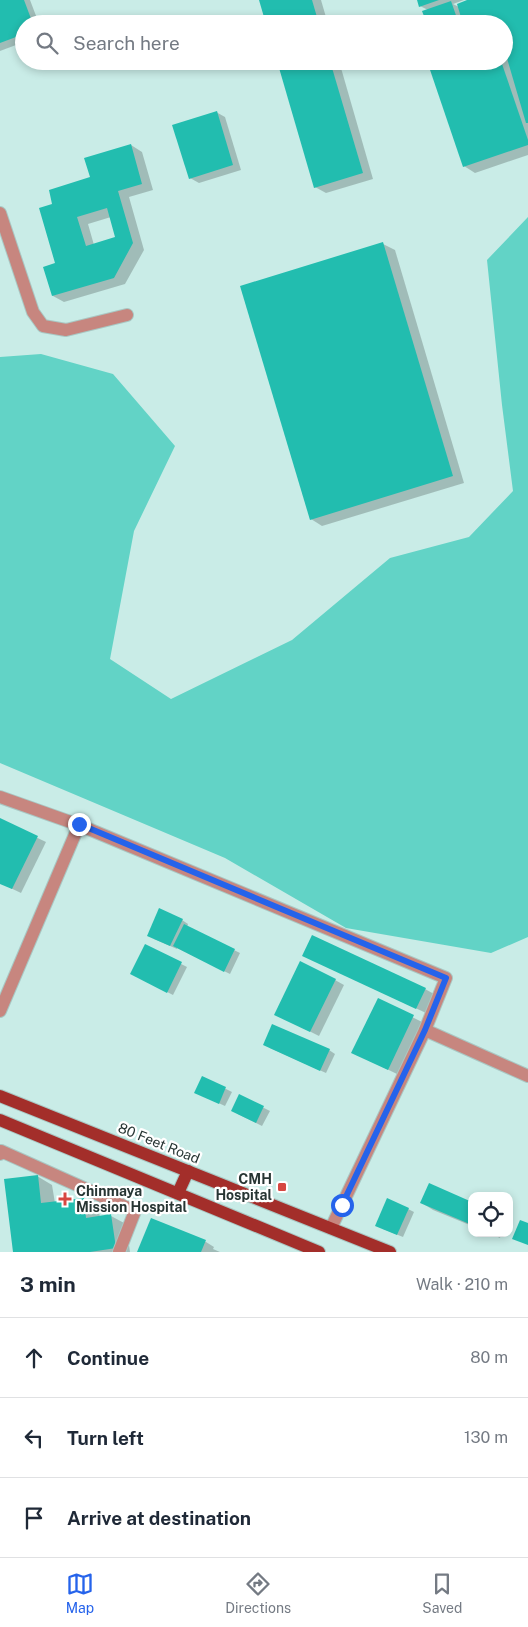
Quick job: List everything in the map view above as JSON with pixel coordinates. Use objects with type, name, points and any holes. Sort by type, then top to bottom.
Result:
[{"type":"main road","name":"80 Feet Road","points":[[0,1096],[390,1252]]},
{"type":"main road","points":[[0,1120],[319,1252]]},
{"type":"main road","points":[[178,1193],[188,1171]]},
{"type":"lane","points":[[0,213],[33,312],[43,326],[66,330],[127,315]]},
{"type":"lane","points":[[0,796],[79,824],[446,978],[425,1030],[331,1228]]},
{"type":"lane","points":[[0,1011],[79,824]]},
{"type":"lane","points":[[425,1030],[528,1076]]},
{"type":"lane","points":[[0,1154],[1,1151],[135,1211],[119,1252]]},
{"type":"green space","points":[[528,217],[528,937],[491,953],[346,928],[225,858],[0,763],[0,357],[41,354],[113,374],[175,446],[134,531],[110,659],[171,699],[292,640],[390,558],[469,537],[513,491],[487,260]]},
{"type":"building","points":[[0,0],[24,0],[30,15],[15,15],[15,37],[0,43]]},
{"type":"building","points":[[259,0],[312,0],[316,15],[263,15]]},
{"type":"building","points":[[417,0],[439,0],[419,7]]},
{"type":"building","points":[[467,0],[528,0],[528,123],[526,123],[510,70],[513,70],[513,15],[460,15],[457,4]]},
{"type":"building","points":[[451,1],[456,15],[424,15],[422,11]]},
{"type":"building","points":[[280,70],[333,70],[363,173],[314,188]]},
{"type":"building","points":[[430,70],[504,70],[528,140],[528,145],[463,167]]},
{"type":"building","points":[[217,111],[233,165],[189,179],[172,125]]},
{"type":"building","points":[[131,144],[142,184],[118,191],[133,243],[114,278],[52,296],[43,267],[55,263],[39,208],[52,204],[49,190],[90,177],[84,158]],"holes":[[[107,208],[115,237],[86,246],[77,217]]]},
{"type":"building","points":[[383,242],[453,476],[310,520],[240,286]]},
{"type":"building","points":[[0,818],[38,836],[12,889],[0,884]]},
{"type":"building","points":[[159,908],[183,919],[170,946],[147,936]]},
{"type":"building","points":[[184,924],[235,949],[224,972],[173,946]]},
{"type":"building","points":[[312,935],[426,988],[416,1009],[302,956]]},
{"type":"building","points":[[145,944],[182,962],[167,993],[130,974]]},
{"type":"building","points":[[300,961],[336,979],[310,1032],[274,1015]]},
{"type":"building","points":[[378,998],[414,1015],[388,1070],[351,1053]]},
{"type":"building","points":[[272,1024],[330,1049],[320,1071],[263,1045]]},
{"type":"building","points":[[202,1076],[226,1087],[219,1104],[194,1093]]},
{"type":"building","points":[[239,1094],[264,1106],[256,1123],[231,1111]]},
{"type":"building","points":[[38,1175],[41,1203],[84,1198],[86,1218],[111,1214],[116,1248],[90,1252],[13,1252],[4,1179]]},
{"type":"building","points":[[429,1183],[468,1200],[468,1223],[420,1203]]},
{"type":"building","points":[[387,1198],[409,1208],[397,1235],[375,1226]]},
{"type":"building","points":[[151,1218],[206,1240],[201,1252],[137,1252]]},
{"type":"building","points":[[520,1220],[528,1223],[528,1245],[512,1239]]},
{"type":"place","name":"CMH Hospital","points":[[282,1187]]},
{"type":"place","name":"Chinmaya Mission Hospital","points":[[65,1199]]},
{"type":"route","points":[[79,824],[446,978],[425,1030],[342,1205]]}]
